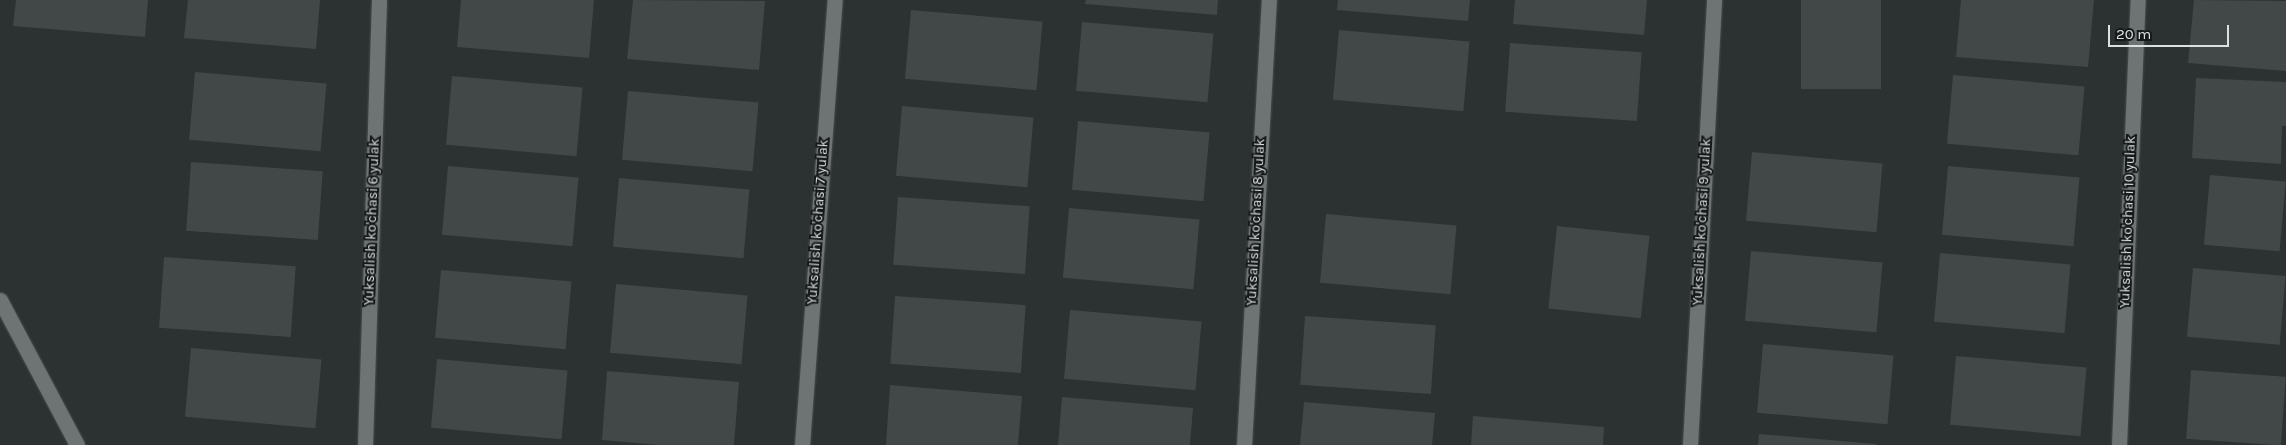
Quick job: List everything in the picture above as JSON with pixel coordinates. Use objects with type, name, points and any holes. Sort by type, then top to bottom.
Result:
[{"type":"street","name":"Yuksalish ko'chasi 6 yulak","points":[[365,445],[379,0]]},
{"type":"street","name":"Yuksalish ko'chasi 7 yulak","points":[[802,445],[835,0]]},
{"type":"street","name":"Yuksalish ko'chasi 8 yulak","points":[[1244,445],[1269,0]]},
{"type":"street","name":"Yuksalish ko'chasi 9 yulak","points":[[1690,445],[1714,0]]},
{"type":"street","name":"Yuksalish ko'chasi 10 yulak","points":[[2119,445],[2138,0]]},
{"type":"street","points":[[0,300],[77,445]]},
{"type":"building","points":[[16,0],[148,0],[145,37],[13,26]]},
{"type":"building","points":[[188,0],[320,0],[316,49],[184,38]]},
{"type":"building","points":[[461,0],[594,0],[589,58],[457,47]]},
{"type":"building","points":[[633,0],[765,1],[759,70],[627,59]]},
{"type":"building","points":[[1086,0],[1218,0],[1217,15],[1085,4]]},
{"type":"building","points":[[1338,0],[1470,0],[1468,21],[1337,10]]},
{"type":"building","points":[[1515,0],[1647,0],[1644,35],[1513,24]]},
{"type":"building","points":[[1801,0],[1881,0],[1881,89],[1801,89]]},
{"type":"building","points":[[1961,0],[2094,0],[2088,67],[1956,57]]},
{"type":"building","points":[[2194,0],[2286,1],[2286,71],[2188,63]]},
{"type":"building","points":[[911,10],[1042,22],[1036,90],[905,79]]},
{"type":"building","points":[[1082,22],[1213,34],[1207,102],[1076,91]]},
{"type":"building","points":[[1339,30],[1470,41],[1463,111],[1333,100]]},
{"type":"building","points":[[1510,43],[1642,52],[1637,121],[1505,112]]},
{"type":"building","points":[[195,72],[326,84],[321,151],[189,140]]},
{"type":"building","points":[[1953,75],[2084,87],[2078,155],[1947,144]]},
{"type":"building","points":[[452,76],[583,87],[576,156],[446,145]]},
{"type":"building","points":[[2196,78],[2286,82],[2286,126],[2282,126],[2281,164],[2192,158]]},
{"type":"building","points":[[628,91],[759,102],[752,171],[622,160]]},
{"type":"building","points":[[902,106],[1033,118],[1027,187],[896,176]]},
{"type":"building","points":[[1078,121],[1209,133],[1203,201],[1072,190]]},
{"type":"building","points":[[1752,152],[1883,163],[1876,232],[1746,221]]},
{"type":"building","points":[[191,162],[323,171],[318,240],[186,231]]},
{"type":"building","points":[[448,166],[579,177],[572,246],[442,235]]},
{"type":"building","points":[[1948,166],[2079,178],[2073,246],[1942,235]]},
{"type":"building","points":[[2210,175],[2286,182],[2280,251],[2204,245]]},
{"type":"building","points":[[619,178],[750,189],[743,258],[613,247]]},
{"type":"building","points":[[898,197],[1030,206],[1025,274],[893,265]]},
{"type":"building","points":[[1069,208],[1200,219],[1193,289],[1063,278]]},
{"type":"building","points":[[1326,214],[1457,225],[1450,294],[1320,283]]},
{"type":"building","points":[[1557,226],[1649,236],[1641,318],[1548,309]]},
{"type":"building","points":[[1751,251],[1882,263],[1876,332],[1745,321]]},
{"type":"building","points":[[1940,253],[2071,264],[2064,333],[1934,322]]},
{"type":"building","points":[[164,257],[296,266],[291,337],[159,328]]},
{"type":"building","points":[[2193,268],[2286,276],[2280,345],[2187,337]]},
{"type":"building","points":[[441,270],[572,281],[566,349],[435,338]]},
{"type":"building","points":[[616,284],[747,296],[741,364],[610,353]]},
{"type":"building","points":[[895,296],[1026,305],[1021,373],[890,364]]},
{"type":"building","points":[[1070,310],[1201,322],[1195,390],[1064,379]]},
{"type":"building","points":[[1305,316],[1436,325],[1431,394],[1300,385]]},
{"type":"building","points":[[1763,344],[1894,355],[1887,424],[1757,413]]},
{"type":"building","points":[[191,348],[322,359],[315,428],[185,417]]},
{"type":"building","points":[[1956,356],[2087,367],[2080,436],[1950,425]]},
{"type":"building","points":[[437,359],[568,370],[561,439],[431,428]]},
{"type":"building","points":[[2191,370],[2286,377],[2281,445],[2186,439]]},
{"type":"building","points":[[607,371],[739,382],[734,445],[659,445],[602,440]]},
{"type":"building","points":[[890,385],[1022,396],[1018,445],[886,445]]},
{"type":"building","points":[[1062,397],[1193,408],[1190,445],[1058,445]]},
{"type":"building","points":[[1304,402],[1435,413],[1432,445],[1300,445]]},
{"type":"building","points":[[1473,416],[1604,427],[1603,445],[1471,445]]},
{"type":"building","points":[[1759,434],[1876,444],[1876,445],[1758,445]]}]
